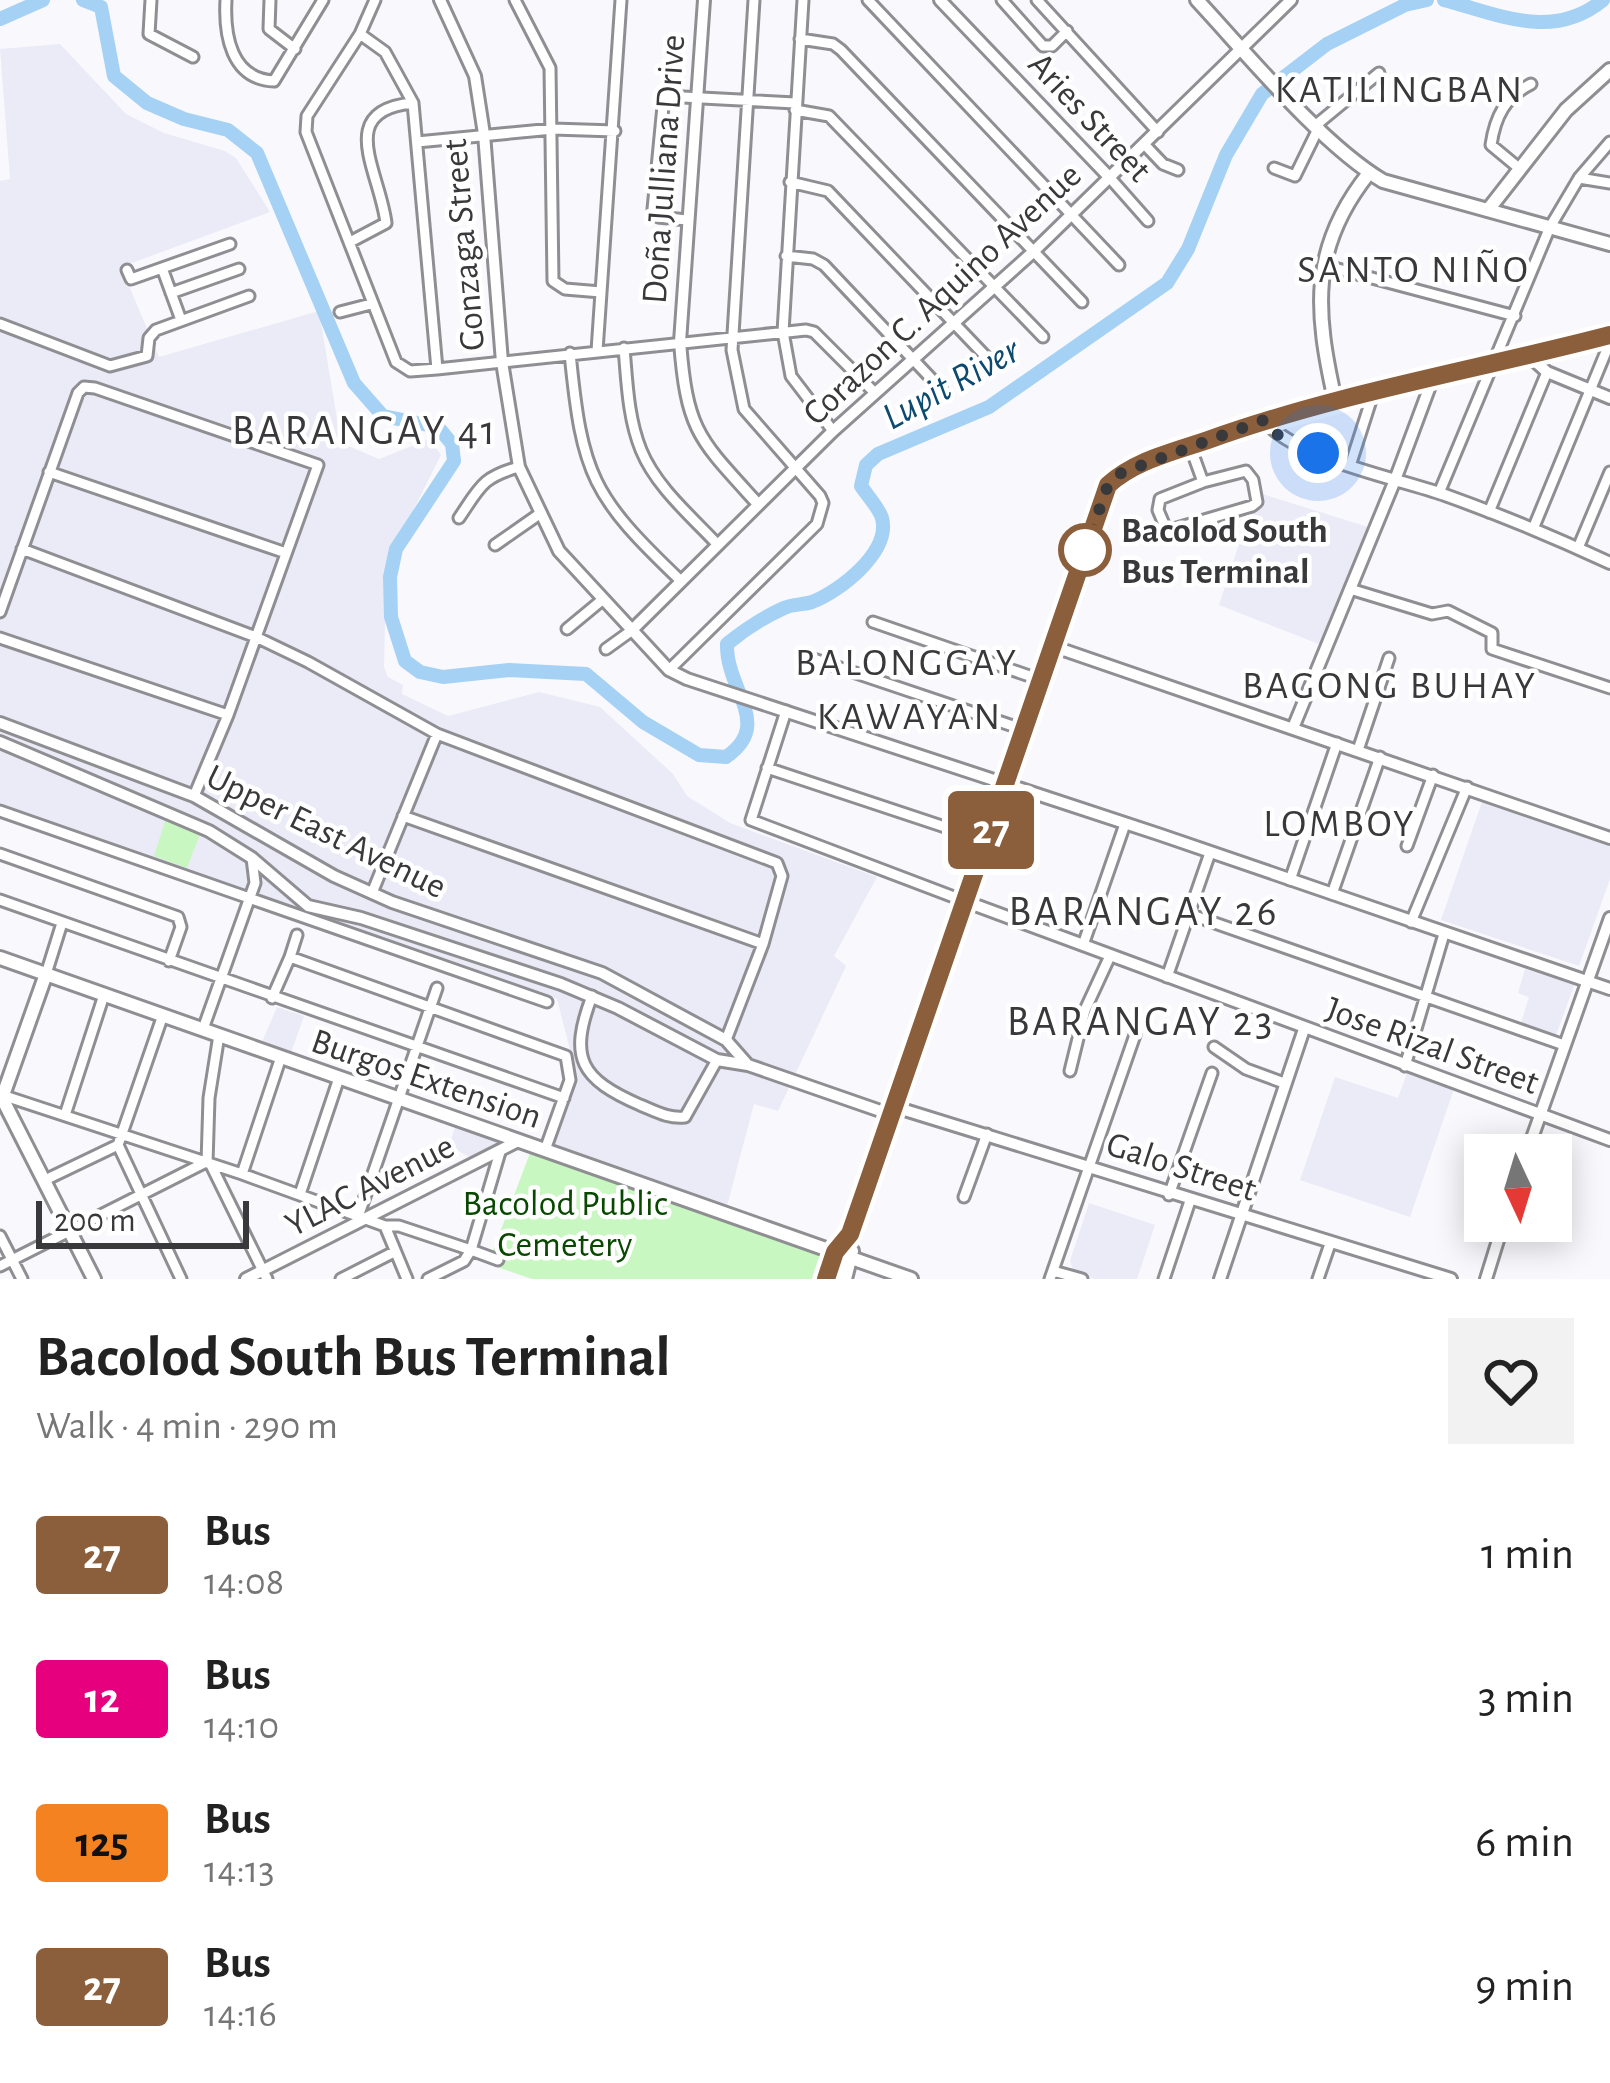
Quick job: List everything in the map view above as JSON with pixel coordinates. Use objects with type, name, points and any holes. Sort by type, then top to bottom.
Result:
[{"type":"main road","points":[[1197,0],[1317,126],[1370,173],[1407,190],[1610,244]]},
{"type":"main road","points":[[1488,210],[1567,110],[1610,70]]},
{"type":"main road","points":[[1335,400],[1319,312],[1323,265],[1341,212],[1370,173]]},
{"type":"main road","points":[[826,1279],[835,1252],[850,1234],[1108,485],[1131,468],[1264,420],[1610,338]]},
{"type":"main road","name":"Burgos Extension","points":[[0,958],[910,1279]]},
{"type":"main road","points":[[46,974],[5,1069],[2,1095],[94,1279]]},
{"type":"main road","points":[[845,1279],[853,1258],[850,1234]]},
{"type":"street","points":[[151,0],[149,34],[193,57]]},
{"type":"street","points":[[226,0],[226,40],[237,62],[256,78],[274,81],[323,0]]},
{"type":"street","points":[[270,0],[269,29],[295,50]]},
{"type":"street","points":[[375,0],[360,34],[307,116],[306,132],[396,362],[410,370],[437,369],[680,341],[814,332],[875,393]]},
{"type":"street","name":"Gonzaga Street","points":[[440,0],[471,61],[484,134],[502,362],[519,467],[559,551],[669,670],[1610,989]]},
{"type":"street","points":[[514,0],[549,62],[553,281],[565,290],[601,292]]},
{"type":"street","points":[[597,351],[621,0]]},
{"type":"street","name":"Doña Julliana Drive","points":[[704,0],[680,341],[692,424],[758,504]]},
{"type":"street","points":[[669,670],[818,524],[823,503],[744,409],[732,337],[754,0]]},
{"type":"street","points":[[803,0],[783,332],[791,376],[833,431]]},
{"type":"street","points":[[868,0],[1119,265]]},
{"type":"street","name":"Aries Street","points":[[940,0],[1148,221]]},
{"type":"street","points":[[1036,0],[1158,132]]},
{"type":"street","name":"Corazon C. Aquino Avenue","points":[[631,631],[833,431],[1033,252],[1291,0]]},
{"type":"street","points":[[1006,2],[1048,48],[1067,31]]},
{"type":"street","points":[[360,34],[385,52],[413,103],[437,369]]},
{"type":"street","points":[[800,39],[833,44],[841,50],[1082,302]]},
{"type":"street","points":[[1274,168],[1295,176],[1317,126],[1378,73]]},
{"type":"street","points":[[1520,169],[1491,145],[1507,98],[1531,84]]},
{"type":"street","points":[[688,220],[658,217],[653,209],[661,100],[668,95],[747,99],[829,116],[1043,337]]},
{"type":"street","points":[[350,242],[386,224],[367,142],[370,122],[387,105],[413,103]]},
{"type":"street","points":[[417,142],[553,129],[615,131]]},
{"type":"street","points":[[1439,493],[1550,227],[1579,178],[1610,142]]},
{"type":"street","points":[[1144,144],[1163,164],[1178,170]]},
{"type":"street","points":[[1579,178],[1610,183]]},
{"type":"street","points":[[790,182],[828,191],[993,364]]},
{"type":"street","points":[[127,270],[131,279],[230,244]]},
{"type":"street","points":[[786,256],[824,265],[942,390]]},
{"type":"street","points":[[1323,265],[1515,316]]},
{"type":"street","points":[[162,268],[181,320]]},
{"type":"street","points":[[171,293],[239,269]]},
{"type":"street","points":[[0,324],[115,367],[147,356],[151,333],[249,296]]},
{"type":"street","points":[[340,312],[371,304]]},
{"type":"street","points":[[1533,529],[1610,338]]},
{"type":"street","points":[[624,348],[631,419],[642,454],[662,485],[718,545]]},
{"type":"street","points":[[570,353],[578,428],[597,486],[617,518],[681,581]]},
{"type":"street","points":[[1529,356],[1547,372],[1610,398]]},
{"type":"street","points":[[1489,512],[1547,372]]},
{"type":"street","points":[[1293,728],[1432,378]]},
{"type":"street","points":[[0,612],[84,387],[317,465],[228,715],[184,818]]},
{"type":"street","points":[[1350,466],[1374,391]]},
{"type":"street","points":[[1264,420],[1286,440],[1350,466],[1439,493],[1610,563]]},
{"type":"street","points":[[1190,446],[1203,482]]},
{"type":"street","points":[[459,518],[478,486],[491,475],[519,467]]},
{"type":"street","points":[[1246,471],[1258,497],[1252,506],[1166,529],[1158,510],[1160,499],[1203,482],[1246,471]]},
{"type":"street","points":[[49,472],[286,554]]},
{"type":"street","points":[[1578,548],[1610,472]]},
{"type":"street","points":[[495,545],[538,515]]},
{"type":"street","points":[[1211,518],[1216,535]]},
{"type":"street","points":[[22,549],[256,638],[437,734],[782,869],[763,944],[726,1040],[685,1117],[671,1118],[612,1093],[590,1076],[581,1057],[581,1025],[602,973]]},
{"type":"street","points":[[1350,589],[1432,614],[1448,611],[1492,633],[1492,649],[1610,688]]},
{"type":"street","points":[[567,629],[602,600]]},
{"type":"street","points":[[873,622],[1041,680]]},
{"type":"street","points":[[606,649],[631,631]]},
{"type":"street","points":[[0,638],[228,715]]},
{"type":"street","points":[[1052,646],[1610,838]]},
{"type":"street","points":[[805,656],[1025,730]]},
{"type":"street","points":[[1358,750],[1389,658]]},
{"type":"street","points":[[786,711],[752,820],[967,902]]},
{"type":"street","name":"Upper East Avenue","points":[[0,723],[194,796],[371,893],[602,973],[726,1040],[748,1065]]},
{"type":"street","points":[[371,893],[437,734]]},
{"type":"street","name":"Upper East Avenue","points":[[0,742],[184,818],[252,858],[308,906],[381,925],[592,996],[717,1060],[748,1065],[893,1111]]},
{"type":"street","points":[[1291,880],[1337,743]]},
{"type":"street","points":[[1332,894],[1380,758]]},
{"type":"street","points":[[767,768],[987,841]]},
{"type":"street","points":[[1407,846],[1433,775]]},
{"type":"street","points":[[1411,922],[1467,787]]},
{"type":"street","points":[[0,811],[547,1003]]},
{"type":"street","points":[[404,816],[763,944]]},
{"type":"street","points":[[1083,945],[1125,824]]},
{"type":"street","points":[[1167,977],[1210,853]]},
{"type":"street","points":[[0,854],[178,917],[182,927],[169,962]]},
{"type":"street","points":[[203,1029],[255,883],[252,858]]},
{"type":"street","points":[[255,883],[283,888]]},
{"type":"street","points":[[0,900],[563,1098]]},
{"type":"street","name":"Jose Rizal Street","points":[[967,902],[1610,1140]]},
{"type":"street","points":[[1189,914],[1564,1045]]},
{"type":"street","points":[[1532,1134],[1610,918]]},
{"type":"street","points":[[46,974],[62,922]]},
{"type":"street","points":[[1405,1066],[1444,934]]},
{"type":"street","points":[[272,998],[297,935]]},
{"type":"street","points":[[1070,1071],[1090,998],[1110,956]]},
{"type":"street","points":[[290,957],[566,1056],[571,1072],[545,1150]]},
{"type":"street","points":[[364,1216],[397,1098],[437,988]]},
{"type":"street","points":[[65,1115],[104,995]]},
{"type":"street","points":[[163,1015],[121,1141],[139,1195],[181,1279]]},
{"type":"street","points":[[1220,1279],[1304,1029]]},
{"type":"street","points":[[219,1035],[209,1098],[207,1164],[265,1275]]},
{"type":"street","points":[[1082,1279],[1052,1275],[1135,1035]]},
{"type":"street","points":[[1214,1047],[1246,1069],[1283,1083]]},
{"type":"street","points":[[242,1174],[280,1057]]},
{"type":"street","points":[[1168,1195],[1212,1073]]},
{"type":"street","points":[[300,1194],[339,1078]]},
{"type":"street","points":[[2,1095],[65,1115],[121,1141],[242,1174],[385,1226],[399,1226],[498,1260]]},
{"type":"street","name":"Galo Street","points":[[893,1111],[987,1134],[1168,1195],[1450,1279]]},
{"type":"street","points":[[964,1197],[987,1134]]},
{"type":"street","points":[[46,1180],[121,1141]]},
{"type":"street","name":"YLAC Avenue","points":[[246,1279],[265,1275],[364,1216],[518,1141]]},
{"type":"street","points":[[428,1279],[464,1261],[500,1152]]},
{"type":"street","points":[[0,1266],[207,1164]]},
{"type":"street","points":[[1164,1279],[1190,1201]]},
{"type":"street","points":[[385,1226],[407,1279]]},
{"type":"street","points":[[0,1236],[22,1279]]},
{"type":"street","points":[[1486,1279],[1497,1242]]},
{"type":"street","points":[[1318,1279],[1330,1244]]},
{"type":"street","points":[[341,1279],[394,1252]]},
{"type":"shaded area","points":[[60,44],[126,114],[236,158],[270,212],[121,267],[159,357],[319,311],[341,443],[379,459],[430,439],[441,455],[394,548],[386,577],[384,667],[388,677],[403,685],[402,694],[448,716],[539,692],[600,707],[673,774],[687,796],[730,823],[877,877],[834,956],[846,966],[778,1111],[754,1104],[727,1206],[549,1143],[575,1069],[557,999],[0,806],[0,181],[10,179],[0,49]]},
{"type":"shaded area","points":[[1256,492],[1371,528],[1324,646],[1219,605]]},
{"type":"shaded area","points":[[1483,799],[1610,846],[1610,879],[1579,966],[1441,920]]},
{"type":"shaded area","points":[[1525,969],[1575,983],[1555,1038],[1520,1026],[1529,997],[1518,993]]},
{"type":"shaded area","points":[[277,1007],[304,1016],[291,1053],[262,1042]]},
{"type":"shaded area","points":[[1407,1073],[1454,1089],[1410,1217],[1300,1180],[1335,1077],[1398,1098]]},
{"type":"shaded area","points":[[455,1127],[496,1142],[496,1150],[475,1160],[449,1146]]},
{"type":"shaded area","points":[[1089,1203],[1155,1225],[1137,1279],[1094,1279],[1073,1270],[1070,1261]]},
{"type":"green space","points":[[167,815],[201,832],[187,868],[154,856]]},
{"type":"green space","name":"Bacolod Public Cemetery","points":[[530,1153],[822,1249],[812,1279],[532,1279],[488,1264]]},
{"type":"waterway","name":"Lupit River","points":[[0,19],[43,0]]},
{"type":"waterway","name":"Lupit River","points":[[83,0],[101,7],[114,76],[147,103],[228,130],[257,153],[354,383],[383,416],[438,427],[452,444],[454,461],[396,549],[390,577],[391,617],[405,661],[420,672],[443,677],[509,670],[586,674],[643,722],[699,755],[726,757],[740,745],[747,719],[727,644],[777,612],[836,589],[871,557],[883,531],[882,518],[861,486],[866,465],[878,454],[989,407],[1167,283],[1188,249],[1226,155],[1262,94],[1327,44],[1405,5],[1427,0]]},
{"type":"waterway","name":"Lupit River","points":[[1444,0],[1545,22],[1584,12],[1603,0]]},
{"type":"bus line","name":"27","points":[[826,1279],[835,1252],[850,1234],[1108,485],[1142,463],[1250,424],[1610,335]]},
{"type":"place","name":"Bacolod South Bus Terminal","points":[[1085,550]]},
{"type":"district","name":"KATILINGBAN","points":[[1400,88]]},
{"type":"district","name":"SANTO NIÑO","points":[[1414,268]]},
{"type":"district","name":"BARANGAY 41","points":[[365,429]]},
{"type":"district","name":"BALONGGAY","points":[[907,661]]},
{"type":"district","name":"BAGONG BUHAY","points":[[1390,684]]},
{"type":"district","name":"KAWAYAN","points":[[910,715]]},
{"type":"district","name":"LOMBOY","points":[[1340,822]]},
{"type":"district","name":"BARANGAY 26","points":[[1144,910]]},
{"type":"district","name":"BARANGAY 23","points":[[1141,1020]]},
{"type":"route","points":[[1085,550],[1108,485],[1142,463],[1264,420],[1286,440],[1318,453]]}]
